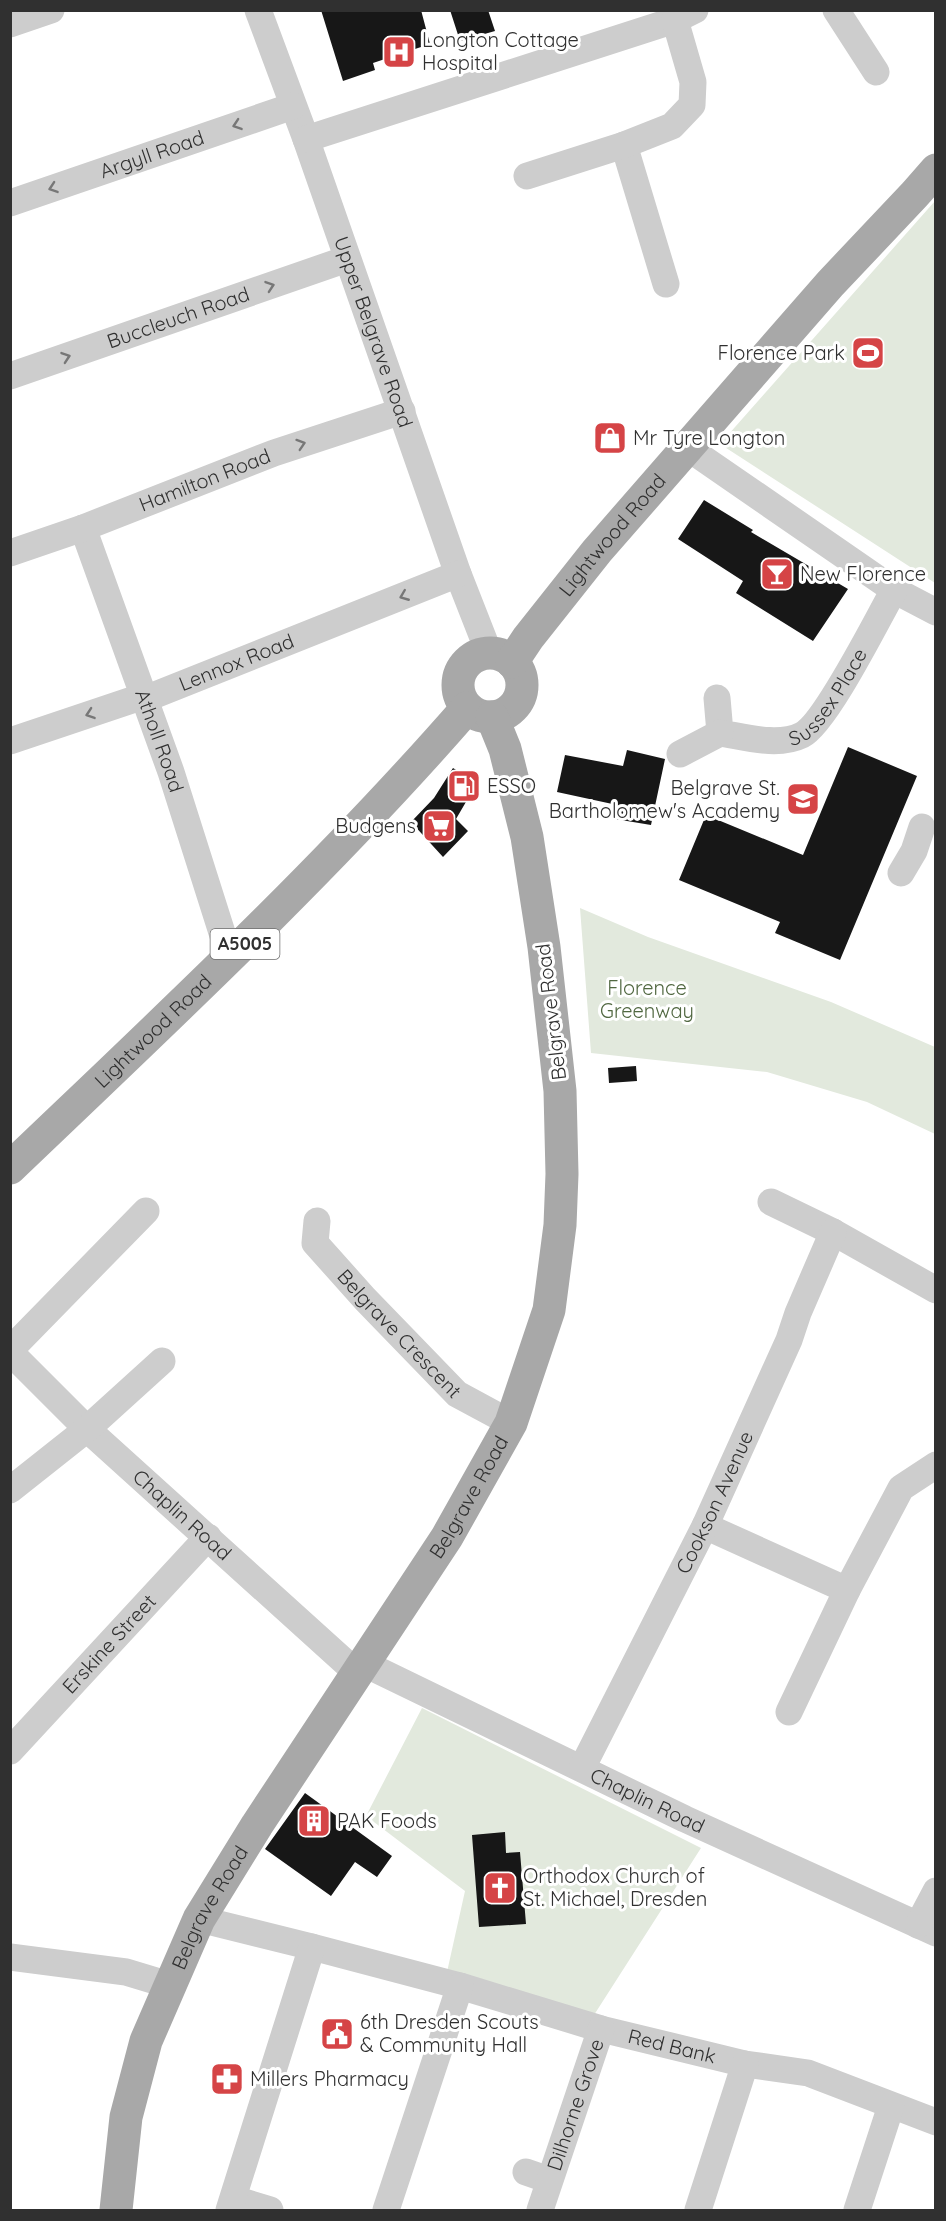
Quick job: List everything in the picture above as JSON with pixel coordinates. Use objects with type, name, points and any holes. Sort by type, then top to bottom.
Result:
[{"type":"main road","name":"Lightwood Road","points":[[501,658],[528,638],[597,551],[830,284],[936,170]]},
{"type":"main road","points":[[480,713],[459,694],[459,677],[472,658],[501,658]]},
{"type":"main road","name":"A5005","points":[[480,713],[504,714],[519,699],[521,681],[519,672],[501,658]]},
{"type":"main road","name":"Lightwood Road","points":[[10,1168],[238,951],[413,771],[480,713]]},
{"type":"main road","name":"Belgrave Road","points":[[116,2211],[126,2117],[146,2041],[199,1919],[257,1826],[447,1537],[510,1423],[549,1310],[560,1225],[562,1184],[560,1091],[544,947],[527,837],[505,749],[480,713]]},
{"type":"street","points":[[10,24],[51,10]]},
{"type":"street","name":"Upper Belgrave Road","points":[[258,10],[306,139],[458,574],[501,658]]},
{"type":"street","points":[[836,10],[864,66]]},
{"type":"street","points":[[306,139],[685,15],[693,81],[692,105],[672,126],[542,177]]},
{"type":"street","name":"Argyll Road","points":[[10,203],[293,106]]},
{"type":"street","points":[[624,145],[668,266]]},
{"type":"street","name":"Buccleuch Road","points":[[10,376],[347,259]]},
{"type":"street","name":"Hamilton Road","points":[[10,553],[83,528],[274,453],[402,411]]},
{"type":"street","points":[[688,448],[894,590],[936,612]]},
{"type":"street","name":"Atholl Road","points":[[83,528],[145,696],[224,939],[238,951]]},
{"type":"street","name":"Lennox Road","points":[[10,741],[145,696],[155,695],[458,574]]},
{"type":"street","name":"Sussex Place","points":[[720,733],[776,741],[803,735],[827,710],[894,590]]},
{"type":"street","points":[[680,754],[720,733],[717,698]]},
{"type":"street","points":[[784,1200],[833,1232],[936,1290]]},
{"type":"street","points":[[10,1351],[146,1211]]},
{"type":"street","name":"Belgrave Crescent","points":[[317,1221],[315,1243],[365,1299],[458,1394],[510,1423]]},
{"type":"street","name":"Cookson Avenue","points":[[582,1768],[705,1526],[789,1340],[798,1313],[833,1232]]},
{"type":"street","name":"Chaplin Road","points":[[10,1351],[87,1429],[360,1668],[582,1768],[685,1819],[927,1929]]},
{"type":"street","points":[[10,1490],[87,1429],[162,1361]]},
{"type":"street","points":[[789,1712],[847,1590],[901,1488],[936,1465]]},
{"type":"street","points":[[705,1526],[847,1590]]},
{"type":"street","name":"Erskine Street","points":[[10,1751],[208,1537]]},
{"type":"street","points":[[927,1929],[936,1891]]},
{"type":"street","name":"Red Bank","points":[[199,1919],[460,1986],[601,2029],[745,2064],[808,2073],[936,2122]]},
{"type":"street","points":[[270,2211],[231,2205],[324,1950]]},
{"type":"street","points":[[10,1957],[126,1972],[169,1985]]},
{"type":"street","points":[[386,2211],[431,2108],[460,1986]]},
{"type":"street","name":"Dilhorne Grove","points":[[540,2211],[538,2176],[601,2029]]},
{"type":"street","points":[[698,2211],[745,2064]]},
{"type":"street","points":[[857,2211],[891,2106]]},
{"type":"green space","name":"Florence Park","points":[[935,201],[935,583],[720,444]]},
{"type":"green space","name":"Florence Greenway","points":[[580,908],[648,937],[831,1002],[935,1047],[935,1134],[867,1102],[767,1072],[591,1053]]},
{"type":"green space","points":[[422,1708],[701,1848],[594,2015],[447,1972],[465,1891],[366,1816]]},
{"type":"building","points":[[321,10],[421,10],[430,44],[373,63],[375,70],[343,81]]},
{"type":"building","points":[[450,10],[488,10],[495,31],[460,41]]},
{"type":"building","name":"New Florence","points":[[704,500],[753,530],[751,532],[848,589],[813,641],[736,593],[743,581],[678,539]]},
{"type":"building","points":[[848,747],[917,776],[840,960],[775,933],[780,922],[679,880],[706,815],[803,855]]},
{"type":"building","points":[[627,750],[665,759],[651,825],[615,819],[617,805],[557,792],[565,755],[623,766]]},
{"type":"building","points":[[453,768],[477,783],[456,819],[468,831],[443,857],[411,822],[434,798]]},
{"type":"building","points":[[636,1066],[637,1081],[609,1083],[608,1068]]},
{"type":"building","name":"PAK Foods","points":[[305,1793],[392,1856],[377,1877],[355,1862],[331,1896],[265,1849]]},
{"type":"building","name":"Orthodox Church of St. Michael, Dresden","points":[[505,1832],[506,1853],[520,1852],[526,1924],[479,1927],[472,1835]]},
{"type":"place","name":"Longton Cottage Hospital","points":[[399,52]]},
{"type":"place","name":"Florence Park","points":[[868,353]]},
{"type":"place","name":"Mr Tyre Longton","points":[[610,438]]},
{"type":"place","name":"New Florence","points":[[777,574]]},
{"type":"place","name":"ESSO","points":[[464,786]]},
{"type":"place","name":"Belgrave St. Bartholomew's Academy","points":[[803,799]]},
{"type":"place","name":"Budgens","points":[[439,826]]},
{"type":"place","name":"PAK Foods","points":[[314,1821]]},
{"type":"place","name":"Orthodox Church of St. Michael, Dresden","points":[[500,1888]]},
{"type":"place","name":"6th Dresden Scouts & Community Hall","points":[[337,2034]]},
{"type":"place","name":"Millers Pharmacy","points":[[227,2079]]}]
